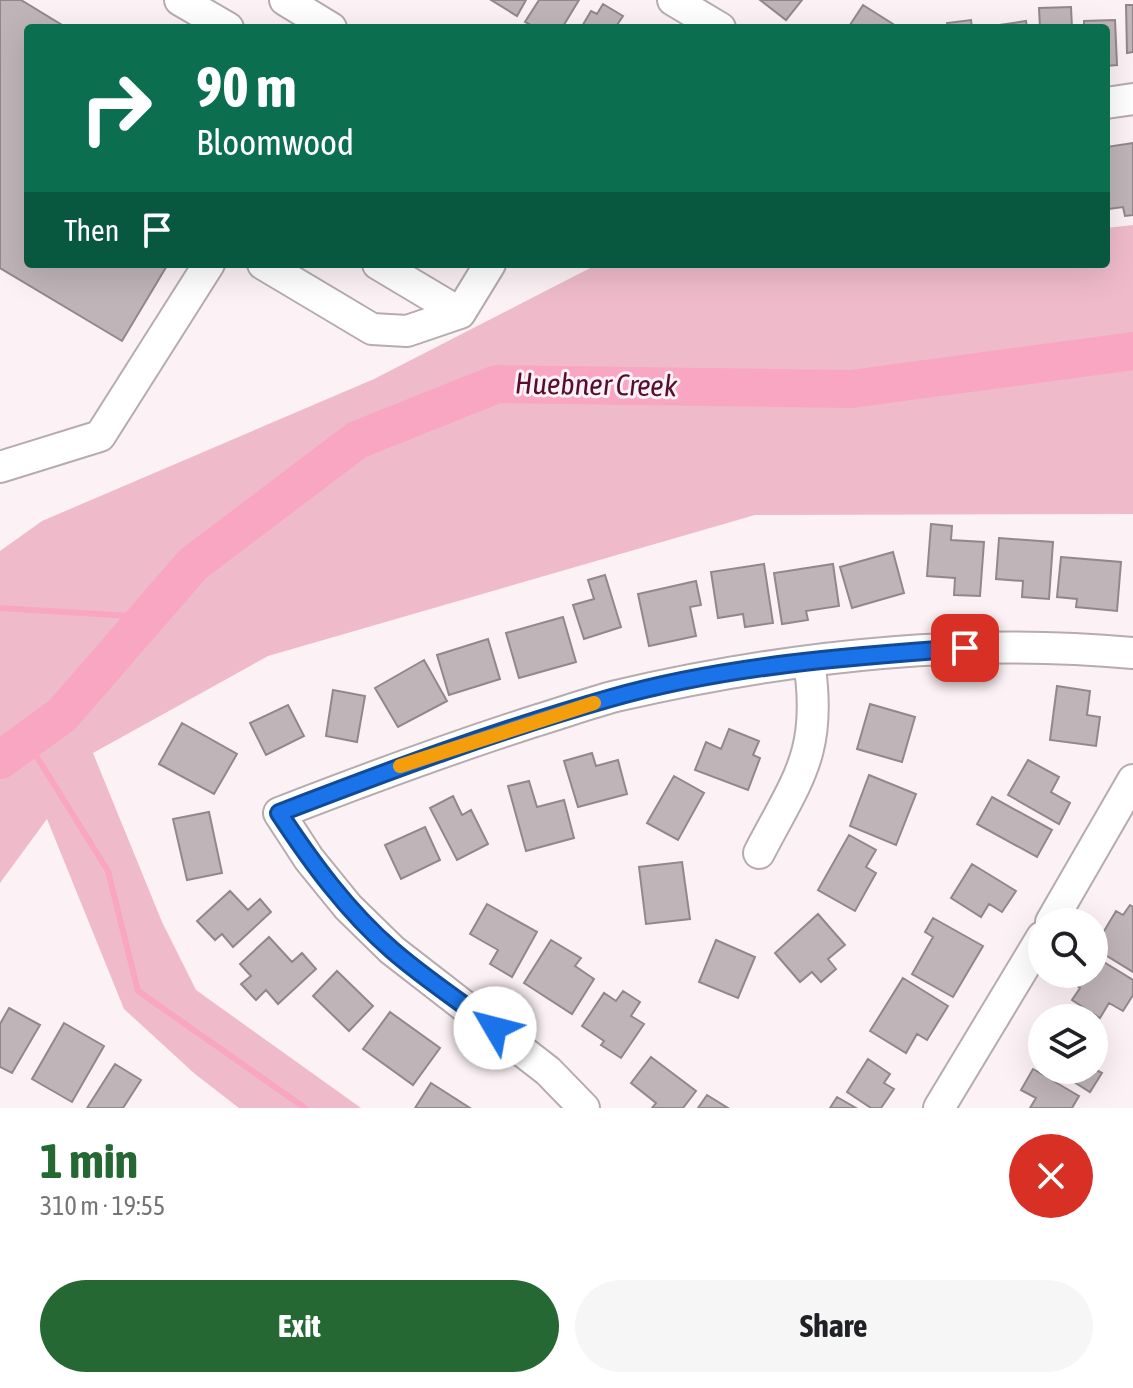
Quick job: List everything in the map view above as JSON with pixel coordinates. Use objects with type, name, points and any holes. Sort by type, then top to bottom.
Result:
[{"type":"street","points":[[180,0],[221,24]]},
{"type":"street","points":[[684,3],[714,24]]},
{"type":"street","points":[[288,12],[320,24]]},
{"type":"street","points":[[1110,102],[1133,99]]},
{"type":"street","points":[[0,467],[100,436],[206,268]]},
{"type":"street","points":[[270,268],[372,329],[407,331],[460,313],[488,268]]},
{"type":"street","points":[[385,268],[460,313]]},
{"type":"street","points":[[584,1108],[537,1062],[392,950],[348,907],[309,859],[279,813],[438,752],[613,697],[809,661],[965,648],[1133,653]]},
{"type":"street","points":[[759,853],[788,805],[804,767],[813,727],[809,661]]},
{"type":"street","points":[[1059,908],[1133,780]]},
{"type":"street","points":[[939,1108],[1028,960]]},
{"type":"shaded area","points":[[1133,225],[1133,514],[755,515],[268,656],[93,753],[162,922],[196,990],[361,1108],[239,1108],[195,1074],[124,1009],[47,819],[0,883],[0,551],[42,521],[374,379],[590,268],[1110,268],[1110,228]]},
{"type":"building","points":[[0,0],[21,0],[60,24],[24,24],[24,268],[166,268],[122,341],[0,268]]},
{"type":"building","points":[[491,0],[526,0],[517,16]]},
{"type":"building","points":[[539,0],[579,0],[564,24],[525,22]]},
{"type":"building","points":[[760,0],[802,0],[786,20]]},
{"type":"building","points":[[603,4],[623,16],[618,24],[583,24],[591,11],[597,14]]},
{"type":"building","points":[[863,5],[893,24],[851,24]]},
{"type":"building","points":[[1126,5],[1133,5],[1133,52],[1127,53]]},
{"type":"building","points":[[1071,7],[1072,24],[1040,24],[1039,8]]},
{"type":"building","points":[[971,20],[972,24],[947,24]]},
{"type":"building","points":[[1115,20],[1117,65],[1110,66],[1110,24],[1084,24],[1084,21]]},
{"type":"building","points":[[1133,143],[1133,215],[1125,216],[1123,207],[1110,209],[1110,146]]},
{"type":"building","points":[[931,524],[952,526],[951,540],[984,542],[980,596],[954,595],[955,578],[927,576]]},
{"type":"building","points":[[999,538],[1053,542],[1049,599],[1022,597],[1023,581],[996,579]]},
{"type":"building","points":[[893,552],[904,593],[852,608],[840,567]]},
{"type":"building","points":[[1061,557],[1121,562],[1117,611],[1076,607],[1077,599],[1057,597]]},
{"type":"building","points":[[764,564],[773,623],[745,627],[743,614],[718,618],[711,572]]},
{"type":"building","points":[[833,564],[839,606],[806,611],[808,620],[782,624],[774,573]]},
{"type":"building","points":[[605,575],[621,627],[584,639],[573,605],[594,599],[588,580]]},
{"type":"building","points":[[696,581],[701,605],[690,607],[696,636],[649,646],[638,594]]},
{"type":"building","points":[[563,617],[576,662],[519,678],[506,633]]},
{"type":"building","points":[[488,639],[500,679],[449,695],[437,655]]},
{"type":"building","points":[[424,660],[447,701],[398,727],[375,688]]},
{"type":"building","points":[[1057,686],[1090,691],[1087,715],[1100,717],[1096,746],[1050,740]]},
{"type":"building","points":[[333,690],[365,696],[357,742],[326,736]]},
{"type":"building","points":[[870,704],[915,717],[902,762],[857,749]]},
{"type":"building","points":[[288,705],[304,736],[266,755],[250,723]]},
{"type":"building","points":[[182,723],[237,754],[214,794],[159,764]]},
{"type":"building","points":[[729,729],[759,741],[753,755],[760,758],[748,790],[695,770],[706,742],[721,749]]},
{"type":"building","points":[[592,753],[596,766],[618,760],[627,794],[578,807],[564,761]]},
{"type":"building","points":[[1028,760],[1059,777],[1051,792],[1070,803],[1059,824],[1008,795]]},
{"type":"building","points":[[869,775],[916,794],[896,845],[850,826]]},
{"type":"building","points":[[674,776],[704,793],[678,840],[647,823]]},
{"type":"building","points":[[529,781],[537,807],[564,800],[574,838],[526,851],[508,786]]},
{"type":"building","points":[[453,796],[462,815],[471,810],[488,844],[457,860],[430,808]]},
{"type":"building","points":[[992,797],[1052,830],[1037,857],[977,824]]},
{"type":"building","points":[[209,812],[222,873],[187,880],[173,819]]},
{"type":"building","points":[[425,827],[440,860],[401,879],[385,845]]},
{"type":"building","points":[[849,835],[876,850],[866,867],[876,873],[855,911],[818,890]]},
{"type":"building","points":[[682,862],[690,919],[646,924],[639,867]]},
{"type":"building","points":[[972,864],[1016,891],[1002,912],[989,904],[981,917],[951,898]]},
{"type":"building","points":[[230,891],[248,910],[260,899],[271,912],[233,947],[222,934],[215,940],[197,921]]},
{"type":"building","points":[[487,904],[537,932],[512,977],[490,964],[498,950],[470,934]]},
{"type":"building","points":[[1130,905],[1133,907],[1133,972],[1108,957],[1108,924],[1116,911],[1123,915]]},
{"type":"building","points":[[818,914],[845,945],[828,959],[836,969],[821,982],[812,972],[800,982],[775,953]]},
{"type":"building","points":[[933,918],[983,946],[953,997],[912,974],[933,937],[925,932]]},
{"type":"building","points":[[269,937],[292,962],[302,953],[316,969],[278,1004],[266,990],[256,1000],[241,984],[251,976],[240,964]]},
{"type":"building","points":[[551,940],[581,958],[575,966],[594,979],[572,1014],[524,983]]},
{"type":"building","points":[[716,940],[755,957],[738,998],[699,982]]},
{"type":"building","points":[[1108,965],[1133,980],[1133,995],[1123,1011],[1109,1003],[1078,1004],[1072,1000],[1080,988],[1108,988]]},
{"type":"building","points":[[337,971],[373,1006],[349,1031],[313,996]]},
{"type":"building","points":[[903,978],[948,1006],[927,1040],[917,1034],[906,1053],[870,1031]]},
{"type":"building","points":[[623,991],[640,1002],[631,1016],[644,1024],[621,1058],[601,1045],[604,1041],[582,1026],[604,993],[616,1001]]},
{"type":"building","points":[[9,1008],[40,1025],[12,1073],[0,1067],[0,1024]]},
{"type":"building","points":[[390,1012],[440,1048],[413,1085],[363,1049]]},
{"type":"building","points":[[64,1023],[104,1046],[72,1102],[32,1079]]},
{"type":"building","points":[[651,1057],[696,1091],[683,1108],[652,1108],[656,1103],[631,1083]]},
{"type":"building","points":[[868,1059],[890,1074],[884,1083],[894,1089],[881,1108],[871,1108],[847,1092]]},
{"type":"building","points":[[115,1064],[141,1080],[123,1108],[87,1108]]},
{"type":"building","points":[[1028,1078],[1028,1084],[1059,1084],[1079,1096],[1072,1108],[1030,1108],[1036,1098],[1021,1090]]},
{"type":"building","points":[[431,1083],[470,1108],[415,1108]]},
{"type":"building","points":[[1077,1084],[1095,1084],[1090,1092]]},
{"type":"building","points":[[707,1095],[728,1108],[698,1108]]},
{"type":"building","points":[[837,1097],[856,1108],[830,1108]]},
{"type":"waterway","name":"Huebner Creek","points":[[0,760],[62,715],[193,564],[357,440],[497,384],[851,389],[1133,351]]},
{"type":"waterway","points":[[0,608],[147,617]]},
{"type":"waterway","points":[[27,741],[108,871],[138,991],[305,1108]]},
{"type":"slow traffic","points":[[400,766],[594,703]]},
{"type":"route","points":[[495,1028],[392,950],[348,907],[309,859],[279,813],[438,752],[613,697],[697,679],[809,661],[965,648]]}]
